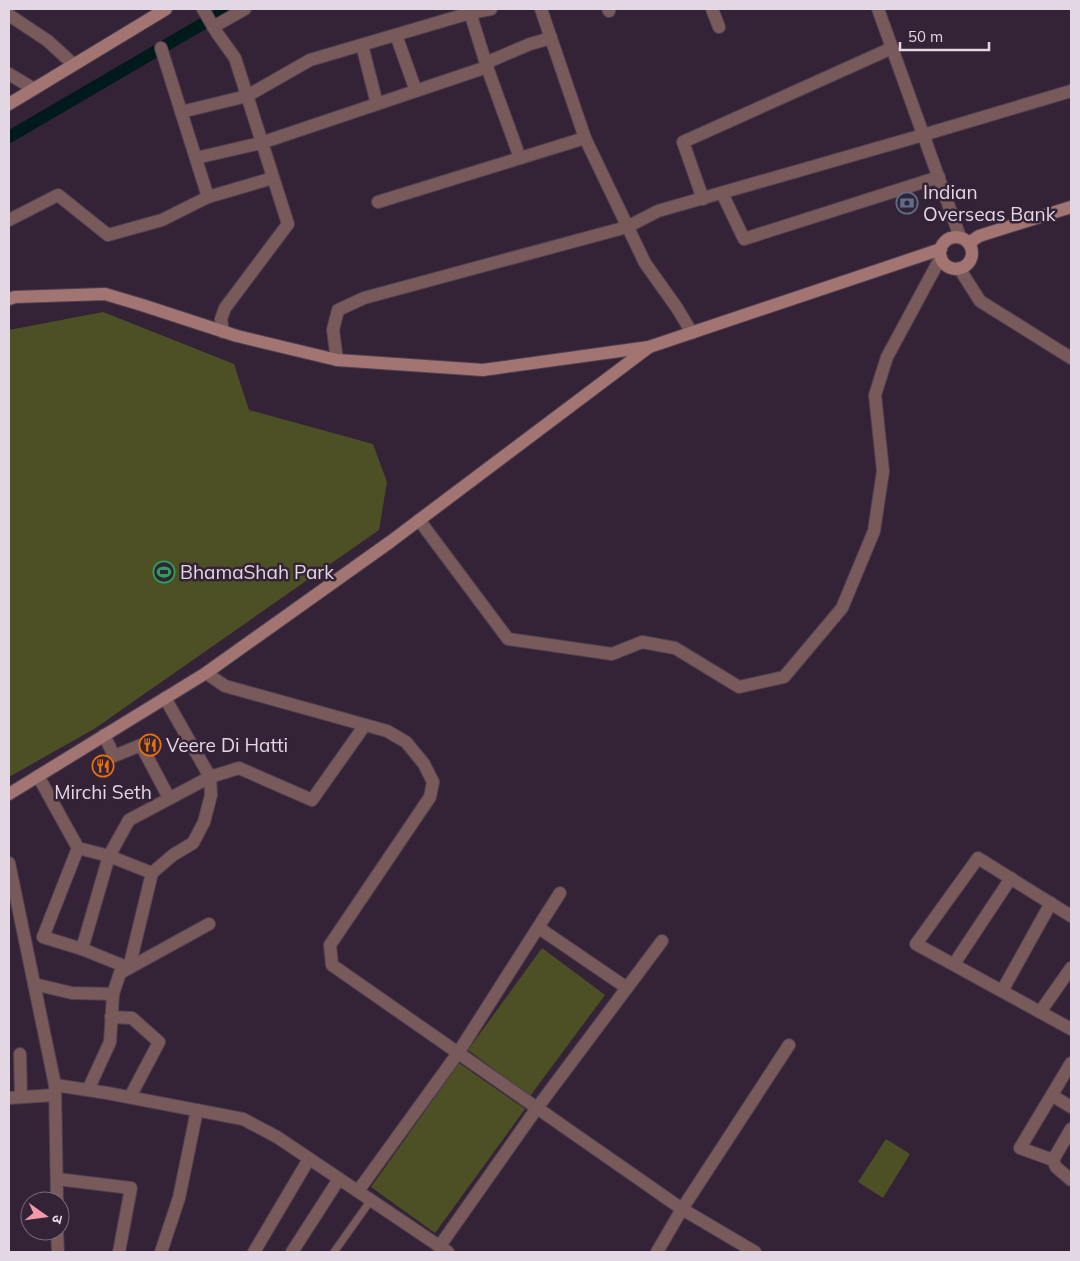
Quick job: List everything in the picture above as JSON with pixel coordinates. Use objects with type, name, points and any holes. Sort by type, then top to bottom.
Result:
[{"type":"street","points":[[9,104],[166,9]]},
{"type":"street","points":[[204,9],[235,58],[288,224],[225,308],[221,319],[224,332]]},
{"type":"street","points":[[212,24],[245,9]]},
{"type":"street","points":[[182,112],[247,96],[310,60],[469,11],[491,9]]},
{"type":"street","points":[[540,9],[585,138],[645,263],[692,333]]},
{"type":"street","points":[[712,9],[720,27]]},
{"type":"street","points":[[878,9],[923,135],[965,240],[972,252],[972,257],[966,266],[952,268],[947,266],[941,253]]},
{"type":"street","points":[[469,11],[520,158]]},
{"type":"street","points":[[9,16],[48,41],[73,64]]},
{"type":"street","points":[[396,35],[416,91]]},
{"type":"street","points":[[196,158],[262,143],[487,67],[490,61],[530,44],[550,38]]},
{"type":"street","points":[[362,45],[377,104]]},
{"type":"street","points":[[160,48],[208,197]]},
{"type":"street","points":[[703,198],[683,142],[892,48]]},
{"type":"street","points":[[9,74],[34,90]]},
{"type":"street","points":[[337,360],[333,330],[338,310],[364,298],[627,227],[658,211],[923,135],[1071,90]]},
{"type":"street","points":[[378,202],[585,138]]},
{"type":"street","points":[[722,193],[744,239],[939,176]]},
{"type":"street","points":[[9,220],[58,195],[108,235],[162,220],[208,197],[273,178]]},
{"type":"street","points":[[419,520],[508,639],[612,654],[642,642],[666,646],[674,648],[739,687],[784,677],[842,608],[874,531],[883,471],[875,395],[887,358],[941,253],[945,241],[949,238],[965,240],[1071,207]]},
{"type":"street","points":[[9,298],[105,294],[142,304],[224,332],[337,360],[484,370],[649,347],[941,253]]},
{"type":"street","points":[[959,268],[980,301],[1071,358]]},
{"type":"street","points":[[9,794],[206,673],[419,520],[649,347]]},
{"type":"street","points":[[206,673],[226,686],[387,731],[406,742],[424,764],[432,782],[430,797],[330,945],[332,965],[682,1209],[755,1252]]},
{"type":"street","points":[[129,968],[152,873],[173,855],[193,843],[204,822],[211,795],[210,777],[165,698]]},
{"type":"street","points":[[82,949],[110,856],[129,820],[210,777],[239,768],[312,800],[365,725]]},
{"type":"street","points":[[104,735],[114,756],[141,745],[169,798]]},
{"type":"street","points":[[38,776],[78,848],[110,856],[152,873]]},
{"type":"street","points":[[78,848],[43,937],[82,949],[129,968]]},
{"type":"street","points":[[1071,916],[978,858],[916,944],[1071,1028]]},
{"type":"street","points":[[9,863],[55,1090],[57,1191]]},
{"type":"street","points":[[954,964],[1011,878]]},
{"type":"street","points":[[358,1192],[458,1053],[560,893]]},
{"type":"street","points":[[1002,991],[1051,903]]},
{"type":"street","points":[[88,1090],[110,1042],[113,994],[120,973],[209,924]]},
{"type":"street","points":[[539,928],[626,988]]},
{"type":"street","points":[[20,1054],[15,1098],[55,1090],[88,1090],[243,1119],[277,1137],[443,1249],[537,1108],[662,941]]},
{"type":"street","points":[[1040,1012],[1071,968]]},
{"type":"street","points":[[34,984],[72,992],[113,994]]},
{"type":"street","points":[[111,1017],[132,1018],[159,1042],[130,1097]]},
{"type":"street","points":[[658,1252],[682,1209],[789,1045]]},
{"type":"street","points":[[1071,1063],[1053,1096],[1020,1148],[1053,1160],[1056,1167],[1071,1180]]},
{"type":"street","points":[[1053,1096],[1071,1107]]},
{"type":"street","points":[[162,1252],[179,1198],[197,1110]]},
{"type":"street","points":[[1053,1160],[1071,1129]]},
{"type":"street","points":[[254,1252],[309,1159]]},
{"type":"street","points":[[57,1179],[131,1188],[119,1252]]},
{"type":"street","points":[[292,1252],[339,1179]]},
{"type":"lane","points":[[334,1252],[370,1200]]},
{"type":"green space","name":"BhamaShah Park","points":[[103,312],[234,364],[249,410],[373,444],[387,482],[379,530],[94,729],[9,777],[9,330]]},
{"type":"green space","points":[[542,948],[605,995],[530,1096],[468,1050]]},
{"type":"green space","points":[[459,1063],[525,1109],[435,1233],[371,1187]]},
{"type":"green space","points":[[886,1139],[910,1154],[883,1198],[858,1182]]},
{"type":"waterway","points":[[9,137],[228,9]]},
{"type":"place","name":"Indian Overseas Bank","points":[[907,203]]},
{"type":"place","name":"BhamaShah Park","points":[[164,572]]},
{"type":"place","name":"Veere Di Hatti","points":[[150,745]]},
{"type":"place","name":"Mirchi Seth","points":[[103,766]]}]
